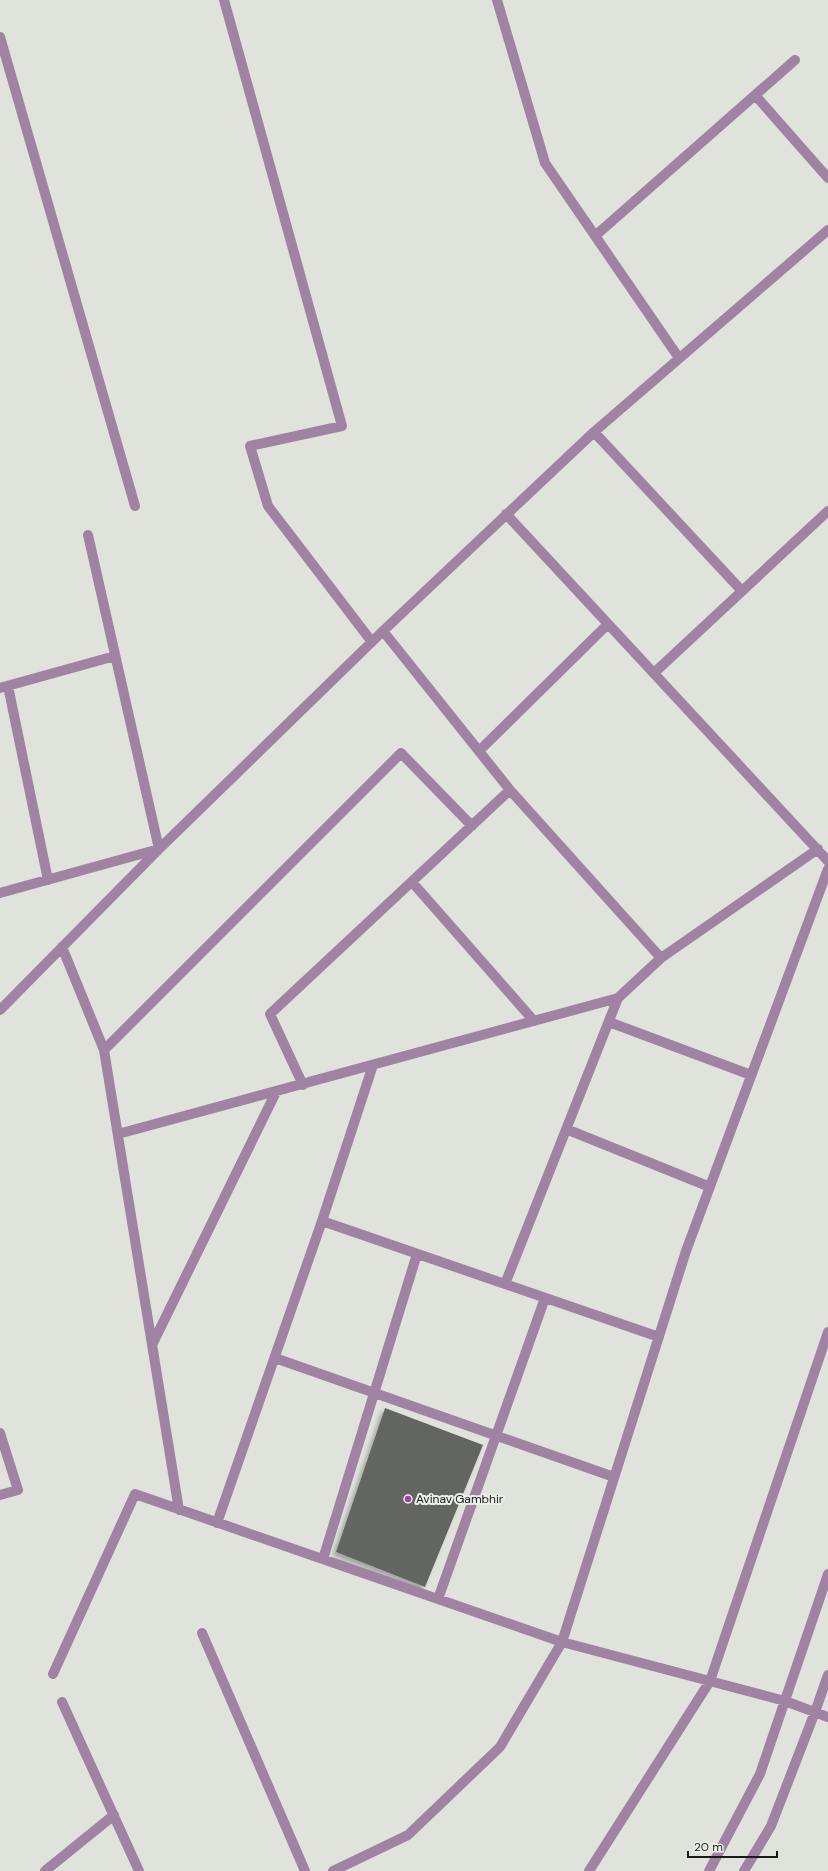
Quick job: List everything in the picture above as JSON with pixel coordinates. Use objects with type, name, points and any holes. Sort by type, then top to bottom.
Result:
[{"type":"street","points":[[224,0],[342,426],[250,446],[268,506],[372,642]]},
{"type":"street","points":[[496,0],[545,164],[679,358]]},
{"type":"street","points":[[0,37],[135,506]]},
{"type":"street","points":[[595,236],[795,60]]},
{"type":"street","points":[[755,95],[828,178]]},
{"type":"street","points":[[0,1010],[159,849],[383,631],[506,514],[594,432],[828,230]]},
{"type":"street","points":[[594,432],[742,591]]},
{"type":"street","points":[[654,673],[828,511]]},
{"type":"street","points":[[506,514],[828,861]]},
{"type":"street","points":[[88,535],[159,849]]},
{"type":"street","points":[[479,751],[608,624]]},
{"type":"street","points":[[383,631],[510,790],[661,958]]},
{"type":"street","points":[[48,880],[4,687],[115,656]]},
{"type":"street","points":[[104,1050],[401,753],[472,826]]},
{"type":"street","points":[[303,1084],[270,1014],[510,790]]},
{"type":"street","points":[[0,893],[159,849]]},
{"type":"street","points":[[505,1284],[618,998],[661,958],[818,849]]},
{"type":"street","points":[[333,1871],[408,1835],[500,1747],[562,1642],[686,1251],[828,869]]},
{"type":"street","points":[[412,882],[534,1021]]},
{"type":"street","points":[[62,948],[104,1050],[179,1510]]},
{"type":"street","points":[[118,1134],[618,998]]},
{"type":"street","points":[[609,1022],[751,1075]]},
{"type":"street","points":[[217,1523],[322,1221],[373,1065]]},
{"type":"street","points":[[152,1345],[276,1092]]},
{"type":"street","points":[[566,1130],[710,1186]]},
{"type":"street","points":[[322,1221],[659,1337]]},
{"type":"street","points":[[323,1559],[417,1254]]},
{"type":"street","points":[[438,1599],[545,1298]]},
{"type":"street","points":[[589,1871],[710,1681],[828,1332]]},
{"type":"street","points":[[275,1358],[614,1477]]},
{"type":"street","points":[[0,1433],[18,1490],[0,1495]]},
{"type":"street","points":[[53,1674],[135,1494],[562,1642],[785,1701],[828,1717]]},
{"type":"street","points":[[709,1871],[760,1774],[828,1574]]},
{"type":"street","points":[[202,1633],[305,1871]]},
{"type":"street","points":[[744,1871],[771,1826],[828,1675]]},
{"type":"street","points":[[62,1702],[139,1871]]},
{"type":"street","points":[[45,1871],[114,1815]]},
{"type":"building","name":"Avinav Gambhir","points":[[385,1408],[483,1445],[425,1587],[336,1552]]},
{"type":"place","name":"Avinav Gambhir","points":[[408,1499]]}]
